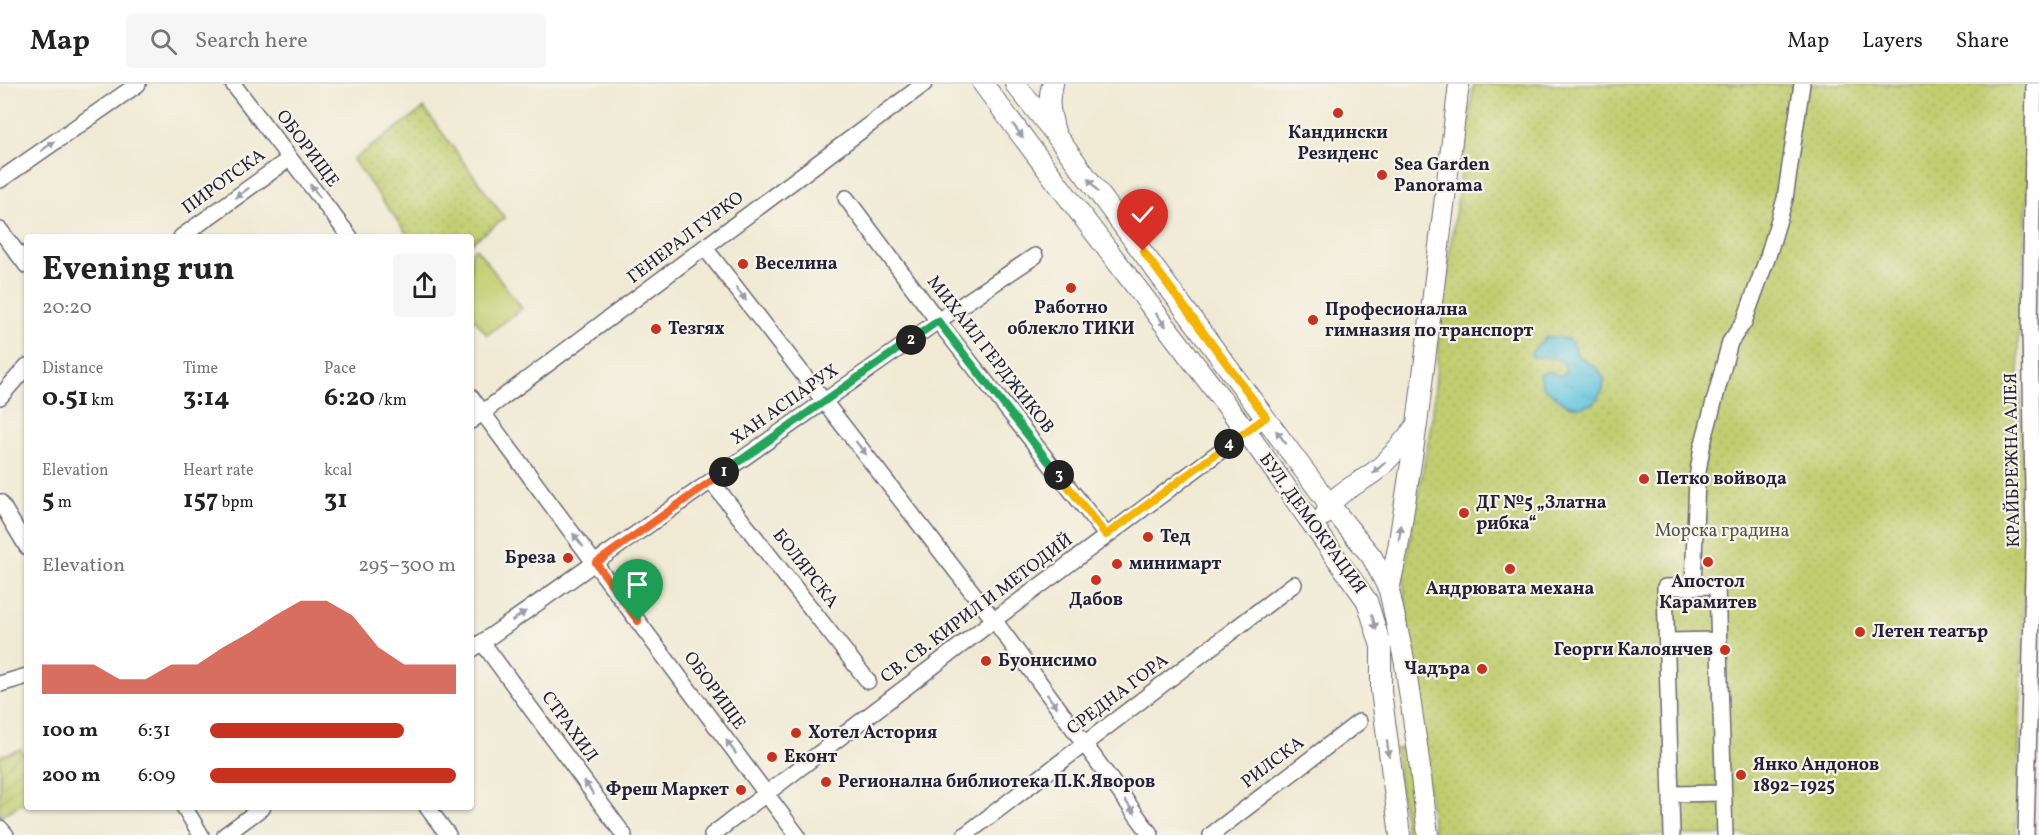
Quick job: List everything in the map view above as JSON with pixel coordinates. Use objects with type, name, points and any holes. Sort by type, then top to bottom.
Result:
[{"type":"main road","name":"БУЛ. ДЕМОКРАЦИЯ","points":[[983,84],[1246,431],[1367,601],[1381,646],[1381,691],[1400,835]]},
{"type":"main road","name":"БУЛ. ДЕМОКРАЦИЯ","points":[[1015,84],[1055,134],[1329,504],[1372,557],[1389,590],[1404,664],[1428,835]]},
{"type":"main road","points":[[1053,84],[1050,92],[1050,108],[1055,134]]},
{"type":"main road","points":[[1389,590],[1418,424],[1459,84]]},
{"type":"main road","points":[[1322,537],[1323,520],[1329,504],[1341,492],[1363,481],[1379,468],[1418,424]]},
{"type":"street","points":[[0,180],[138,84]]},
{"type":"street","name":"ОБОРИЩЕ","points":[[234,84],[348,234]]},
{"type":"street","name":"ГЕНЕРАЛ ГУРКО","points":[[477,417],[924,84]]},
{"type":"street","points":[[1693,587],[1696,488],[1702,447],[1730,342],[1744,322],[1768,256],[1785,199],[1802,84]]},
{"type":"street","name":"КРАЙБРЕЖНА АЛЕЯ","points":[[2026,835],[2034,540],[2030,329],[2034,84]]},
{"type":"street","name":"ПИРОТСКА","points":[[185,234],[289,159]]},
{"type":"street","name":"МИХАИЛ ГЕРДЖИКОВ","points":[[846,198],[938,321],[1106,535]]},
{"type":"street","points":[[0,230],[24,262]]},
{"type":"street","points":[[705,248],[994,620],[1151,835]]},
{"type":"street","name":"ХАН АСПАРУХ","points":[[477,646],[938,321],[1035,256]]},
{"type":"street","points":[[0,397],[24,369]]},
{"type":"street","name":"ОБОРИЩЕ","points":[[477,417],[596,563],[797,835]]},
{"type":"street","name":"СВ. СВ. КИРИЛ И МЕТОДИЙ","points":[[712,835],[1106,535],[1266,417]]},
{"type":"street","name":"БОЛЯРСКА","points":[[711,481],[868,681]]},
{"type":"street","points":[[0,502],[24,542]]},
{"type":"street","name":"СРЕДНА ГОРА","points":[[965,835],[1294,584]]},
{"type":"street","points":[[1672,835],[1665,587],[1717,586],[1725,835]]},
{"type":"street","points":[[1667,641],[1719,640]]},
{"type":"street","name":"СТРАХИЛ","points":[[477,646],[624,835]]},
{"type":"street","points":[[0,684],[24,677]]},
{"type":"street","name":"РИЛСКА","points":[[1211,835],[1359,722]]},
{"type":"street","points":[[1672,794],[1724,793]]},
{"type":"street","points":[[186,810],[201,835]]},
{"type":"street","points":[[225,835],[259,810]]},
{"type":"street","points":[[429,810],[447,834]]},
{"type":"street","points":[[0,828],[6,835]]},
{"type":"green space","name":"Морска градина","points":[[1474,84],[2032,84],[2033,114],[2018,343],[2026,543],[2016,835],[1434,835],[1403,578],[1432,420],[1444,291]]},
{"type":"green space","points":[[424,108],[505,218],[474,241],[474,234],[407,234],[353,160]]},
{"type":"green space","points":[[476,248],[522,308],[487,335],[474,318],[474,250]]},
{"type":"green space","points":[[1410,748],[1421,835],[1406,835],[1395,749]]},
{"type":"green space","points":[[21,749],[24,756],[24,804],[0,816],[0,756]]},
{"type":"water","points":[[1547,336],[1570,339],[1579,357],[1597,368],[1604,378],[1603,389],[1594,403],[1582,407],[1567,405],[1542,386],[1540,374],[1551,371],[1560,376],[1565,374],[1565,368],[1560,360],[1549,357],[1532,357],[1531,353]]},
{"type":"place","name":"Кандински Резиденс","points":[[1338,113]]},
{"type":"place","name":"Sea Garden Panorama","points":[[1382,175]]},
{"type":"place","name":"Веселина","points":[[743,264]]},
{"type":"place","name":"Работно облекло ТИКИ","points":[[1071,288]]},
{"type":"place","name":"Професионална гимназия по транспорт","points":[[1313,320]]},
{"type":"place","name":"Тезгях","points":[[656,329]]},
{"type":"place","name":"Петко войвода","points":[[1644,479]]},
{"type":"place","name":"ДГ №5 „Златна рибка“","points":[[1464,513]]},
{"type":"place","name":"Тед","points":[[1148,537]]},
{"type":"place","name":"Бреза","points":[[568,558]]},
{"type":"place","name":"Апостол Карамитев","points":[[1708,562]]},
{"type":"place","name":"минимарт","points":[[1117,564]]},
{"type":"place","name":"Андрювата механа","points":[[1510,569]]},
{"type":"place","name":"Дабов","points":[[1096,580]]},
{"type":"place","name":"Летен театър","points":[[1860,632]]},
{"type":"place","name":"Георги Калоянчев","points":[[1725,650]]},
{"type":"place","name":"Буонисимо","points":[[986,661]]},
{"type":"place","name":"Чадъра","points":[[1482,669]]},
{"type":"place","name":"Хотел Астория","points":[[796,733]]},
{"type":"place","name":"Еконт","points":[[772,757]]},
{"type":"place","name":"Янко Андонов 1892–1925","points":[[1741,775]]},
{"type":"place","name":"Регионална библиотека П.К.Яворов","points":[[826,782]]},
{"type":"place","name":"Фреш Маркет","points":[[741,790]]},
{"type":"route","points":[[638,621],[596,563],[938,321],[1106,535],[1266,417],[1143,251]]}]
